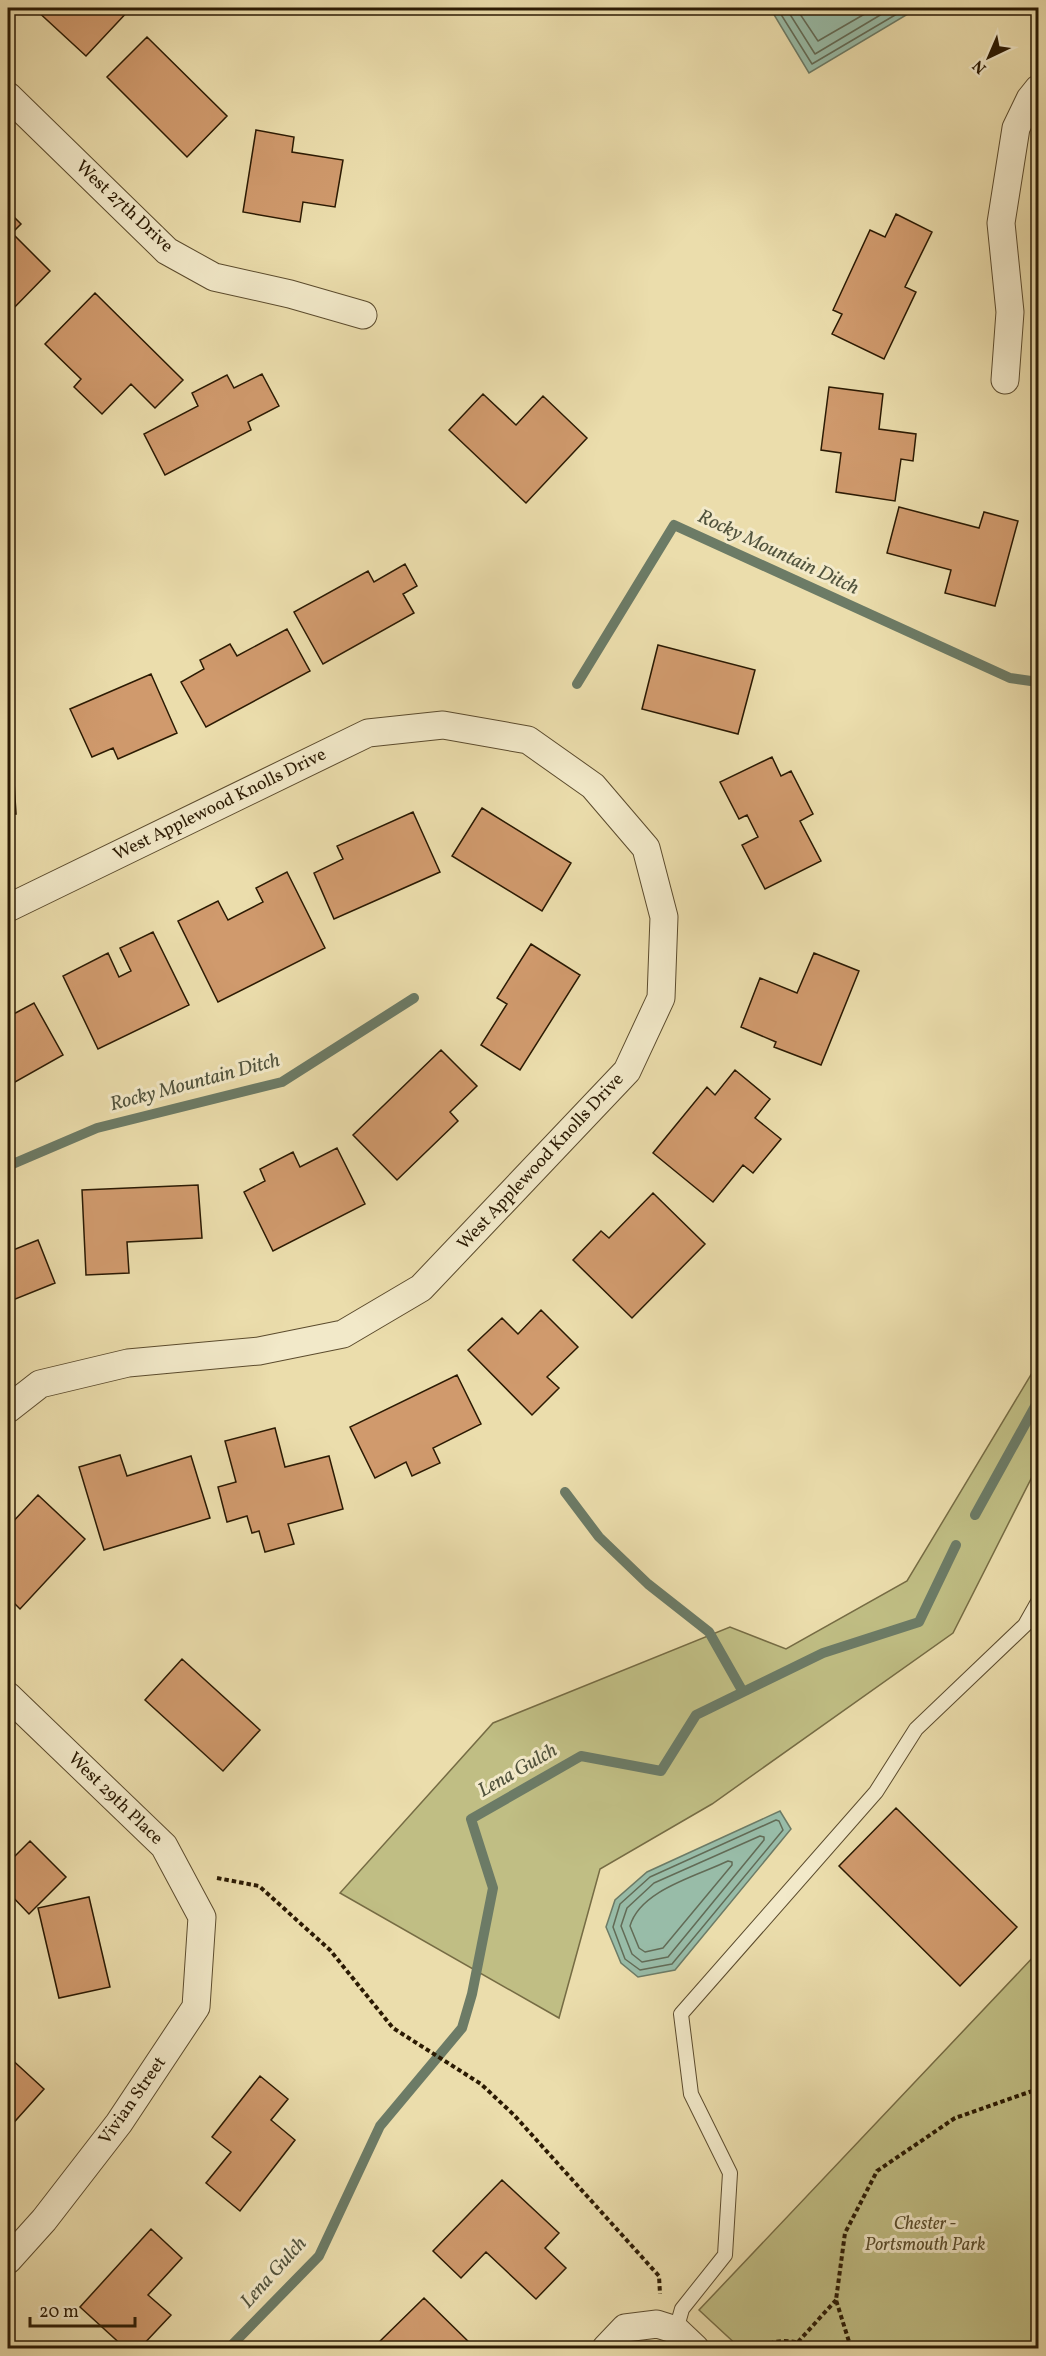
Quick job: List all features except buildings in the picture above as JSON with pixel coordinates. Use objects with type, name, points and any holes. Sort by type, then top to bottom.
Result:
[{"type":"street","points":[[1005,380],[1010,312],[1001,223],[1016,128],[1030,99],[1038,89]]},
{"type":"street","name":"West 27th Drive","points":[[8,96],[167,251],[214,277],[290,294],[363,315]]},
{"type":"street","name":"West Applewood Knolls Drive","points":[[8,908],[368,733],[443,725],[528,740],[592,786],[646,848],[664,917],[661,998],[627,1071],[421,1288],[344,1334],[259,1351],[128,1363],[40,1384],[8,1409]]},
{"type":"street","name":"West 29th Place","points":[[8,1696],[164,1845],[202,1917]]},
{"type":"street","name":"Vivian Street","points":[[8,2260],[44,2220],[119,2123],[196,2007],[202,1917]]},
{"type":"street","points":[[606,2349],[625,2328],[666,2327],[695,2349]]},
{"type":"lane","points":[[666,2327],[725,2255],[730,2173],[691,2094],[681,2014],[876,1792],[916,1730],[1025,1625],[1038,1602]]},
{"type":"path","points":[[177,1871],[259,1886],[330,1950],[393,2028],[481,2084],[514,2115],[659,2277],[661,2306],[666,2327]]},
{"type":"path","points":[[851,2349],[836,2300],[845,2233],[877,2170],[955,2118],[1038,2089]]},
{"type":"path","points":[[798,2342],[836,2300]]},
{"type":"path","points":[[763,2349],[771,2342],[798,2342],[816,2349]]},
{"type":"green space","points":[[1038,1363],[1038,1465],[953,1633],[712,1804],[600,1869],[559,2018],[340,1893],[493,1723],[730,1627],[786,1649],[907,1581]]},
{"type":"green space","name":"Chester - Portsmouth Park","points":[[1038,1952],[1038,2348],[740,2348],[699,2310]]},
{"type":"water","points":[[770,8],[918,8],[809,73]]},
{"type":"water","points":[[780,1811],[791,1829],[675,1970],[638,1977],[621,1963],[606,1927],[615,1900],[647,1872]]},
{"type":"waterway","name":"Rocky Mountain Ditch","points":[[577,684],[674,525],[1010,678],[1038,682]]},
{"type":"waterway","name":"Rocky Mountain Ditch","points":[[8,1166],[97,1128],[282,1082],[414,998]]},
{"type":"waterway","name":"Lena Gulch","points":[[975,1515],[1038,1401]]},
{"type":"waterway","points":[[565,1492],[599,1537],[648,1584],[709,1632],[743,1692]]},
{"type":"waterway","name":"Lena Gulch","points":[[229,2348],[319,2256],[380,2126],[462,2028],[472,1994],[493,1888],[471,1819],[581,1756],[661,1771],[696,1715],[823,1653],[919,1622],[956,1545]]}]
